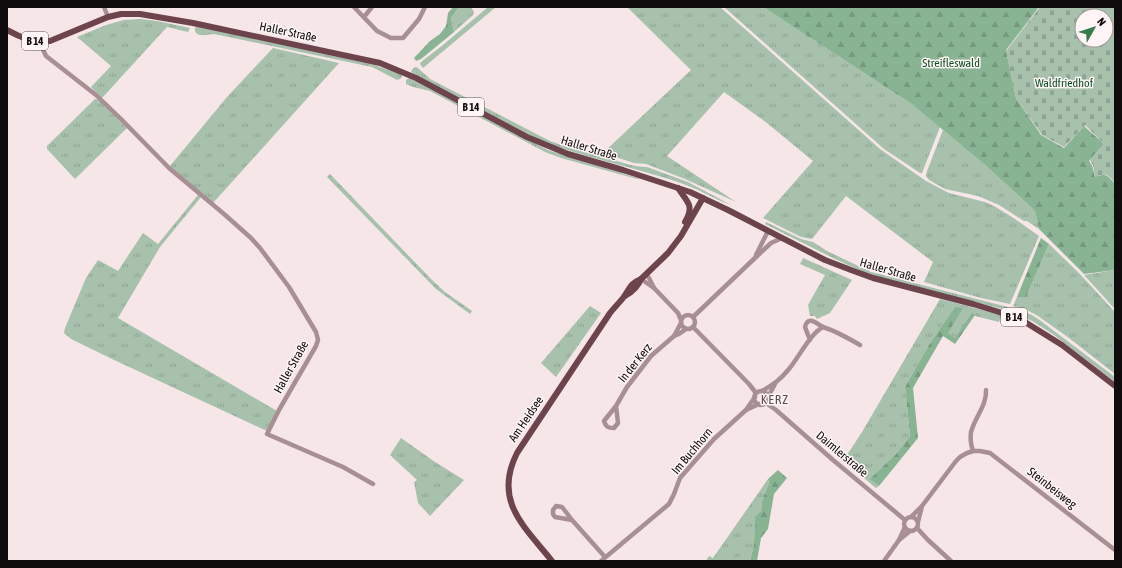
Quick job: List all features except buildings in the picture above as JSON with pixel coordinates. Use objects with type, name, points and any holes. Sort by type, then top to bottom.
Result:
[{"type":"main road","name":"Haller Straße","points":[[7,30],[24,39],[38,42],[50,41],[108,17],[121,14],[140,14],[193,23],[380,63],[416,78],[527,137],[568,154],[623,170],[703,198],[825,260],[873,278],[973,304],[1009,315],[1025,322],[1062,345],[1114,385]]},
{"type":"main road","points":[[668,253],[672,242],[686,222],[689,212],[688,202],[678,188]]},
{"type":"main road","points":[[668,253],[681,236],[703,198]]},
{"type":"main road","name":"Am Heidsee","points":[[552,561],[521,523],[511,503],[508,494],[508,481],[511,467],[517,453],[610,313],[625,296],[631,293],[639,285],[641,279],[668,253]]},
{"type":"street","points":[[104,7],[108,17]]},
{"type":"street","points":[[354,7],[377,31],[391,38],[403,38],[419,19],[425,7]]},
{"type":"street","points":[[364,17],[372,7]]},
{"type":"street","name":"Haller Straße","points":[[38,42],[46,56],[96,95],[169,168],[251,238],[289,287],[316,332],[318,340],[316,346],[267,434],[343,467],[373,484]]},
{"type":"street","points":[[756,257],[768,230]]},
{"type":"street","points":[[693,317],[771,243],[782,238]]},
{"type":"street","points":[[646,274],[654,288]]},
{"type":"street","points":[[641,279],[654,288],[678,313],[682,320],[683,327],[690,329],[693,327]]},
{"type":"street","points":[[682,320],[689,315],[693,317]]},
{"type":"street","points":[[693,317],[695,322],[693,327]]},
{"type":"street","name":"In der Kerz","points":[[674,336],[682,320]]},
{"type":"street","points":[[810,340],[805,327],[807,322],[811,321],[816,322],[860,345]]},
{"type":"street","points":[[693,327],[737,371],[755,395],[756,402],[759,404],[766,403],[775,384],[789,368],[815,332],[823,327]]},
{"type":"street","name":"In der Kerz","points":[[616,406],[627,387],[651,356],[674,336],[686,329]]},
{"type":"street","points":[[755,395],[775,384]]},
{"type":"street","points":[[884,561],[899,540],[906,520],[922,506],[956,461],[963,454],[972,451],[970,441],[971,432],[986,399],[986,390]]},
{"type":"street","points":[[762,391],[766,393],[768,397]]},
{"type":"street","name":"Im Buchhorn","points":[[572,520],[603,559],[669,504],[680,478],[714,439],[746,410],[755,395]]},
{"type":"street","name":"Daimlerstraße","points":[[766,403],[906,520]]},
{"type":"street","name":"Im Buchhorn","points":[[746,410],[759,404]]},
{"type":"street","name":"Steinbeisweg","points":[[972,451],[990,453],[1115,550]]},
{"type":"street","points":[[922,506],[918,528],[928,540],[951,561]]},
{"type":"street","points":[[911,517],[918,522]]},
{"type":"street","points":[[904,527],[910,531]]},
{"type":"street","points":[[899,540],[910,531],[914,531],[918,528]]},
{"type":"green space","points":[[453,7],[459,7],[451,18],[454,32],[421,59],[416,61],[414,58],[430,41],[440,34],[446,26],[448,13]]},
{"type":"green space","points":[[459,7],[471,7],[474,12],[473,15],[454,32],[451,18]]},
{"type":"green space","points":[[488,7],[496,7],[423,68],[420,64],[421,62]]},
{"type":"green space","points":[[627,7],[720,7],[880,149],[926,181],[949,193],[985,202],[994,206],[1039,236],[1010,304],[981,298],[924,282],[933,262],[846,196],[812,239],[801,237],[763,218],[813,161],[767,123],[724,92],[667,156],[736,202],[685,179],[646,164],[634,163],[603,153],[691,70]]},
{"type":"green space","points":[[724,7],[763,7],[913,105],[940,127],[922,173],[884,149]]},
{"type":"green space","name":"Streifleswald","points":[[763,7],[1039,7],[1006,50],[1016,98],[1041,135],[1064,148],[1084,126],[1104,144],[1089,161],[1092,165],[1095,177],[1104,175],[1115,184],[1115,270],[1084,274],[1039,229],[1035,211],[985,165],[913,105]]},
{"type":"green space","name":"Waldfriedhof","points":[[1040,7],[1115,7],[1115,183],[1106,175],[1095,177],[1093,165],[1090,160],[1104,144],[1085,125],[1064,147],[1042,135],[1016,98],[1006,51]]},
{"type":"green space","points":[[140,19],[190,28],[188,32],[167,27],[102,98],[91,87],[111,66],[77,37],[106,25],[124,20]]},
{"type":"green space","points":[[197,26],[374,65],[401,74],[402,77],[397,80],[372,67],[214,34],[199,35],[195,31]]},
{"type":"green space","points":[[273,48],[339,63],[213,203],[170,166],[227,97]]},
{"type":"green space","points":[[416,67],[430,79],[550,141],[625,164],[647,167],[688,182],[731,205],[672,180],[545,143],[411,72],[413,68]]},
{"type":"green space","points":[[409,78],[548,150],[640,179],[561,158],[545,152],[430,91],[406,84],[406,80]]},
{"type":"green space","points":[[95,99],[100,100],[127,128],[75,179],[47,149],[47,146]]},
{"type":"green space","points":[[943,130],[985,165],[1035,211],[1039,229],[999,205],[978,196],[945,189],[929,180],[926,176],[927,171]]},
{"type":"green space","points":[[330,174],[431,279],[445,292],[472,311],[470,314],[436,289],[327,177]]},
{"type":"green space","points":[[198,195],[201,197],[160,247],[118,318],[277,411],[267,431],[112,359],[71,339],[64,333],[86,278],[98,260],[118,271],[143,233],[158,244]]},
{"type":"green space","points":[[766,222],[801,239],[813,242],[827,251],[871,272],[1008,307],[1008,309],[1006,310],[868,274],[765,224]]},
{"type":"green space","points":[[1041,238],[1049,244],[1026,297],[1017,297]]},
{"type":"green space","points":[[1049,244],[1079,273],[1115,312],[1115,374],[1038,316],[1027,310],[1013,306],[1017,297],[1026,297]]},
{"type":"green space","points":[[803,258],[852,280],[830,313],[817,319],[815,316],[810,316],[808,305],[825,275],[800,264]]},
{"type":"green space","points":[[1115,270],[1115,309],[1084,275]]},
{"type":"green space","points":[[940,299],[1002,315],[999,322],[975,315],[955,338],[947,333],[955,307],[930,343],[905,387],[910,436],[896,454],[871,479],[879,486],[876,488],[843,461],[862,432]]},
{"type":"green space","points":[[590,306],[601,313],[556,377],[541,363]]},
{"type":"green space","points":[[955,307],[963,308],[948,333],[955,338],[972,313],[975,315],[955,344],[943,336],[913,388],[918,438],[879,486],[870,479],[896,454],[910,436],[905,387],[930,343]]},
{"type":"green space","points":[[1015,309],[1032,315],[1041,321],[1115,377],[1115,382],[1054,335],[1034,322],[1014,312],[1013,310]]},
{"type":"green space","points":[[401,438],[464,480],[430,516],[418,503],[414,482],[417,480],[390,455]]},
{"type":"green space","points":[[778,470],[787,478],[774,494],[768,529],[761,538],[757,561],[750,561],[754,544],[755,517],[761,511],[762,501],[769,483],[768,479]]},
{"type":"green space","points":[[768,479],[769,483],[762,501],[761,511],[755,518],[754,544],[750,561],[706,561],[709,556],[713,558]]},
{"type":"district","name":"KERZ","points":[[775,399]]}]
